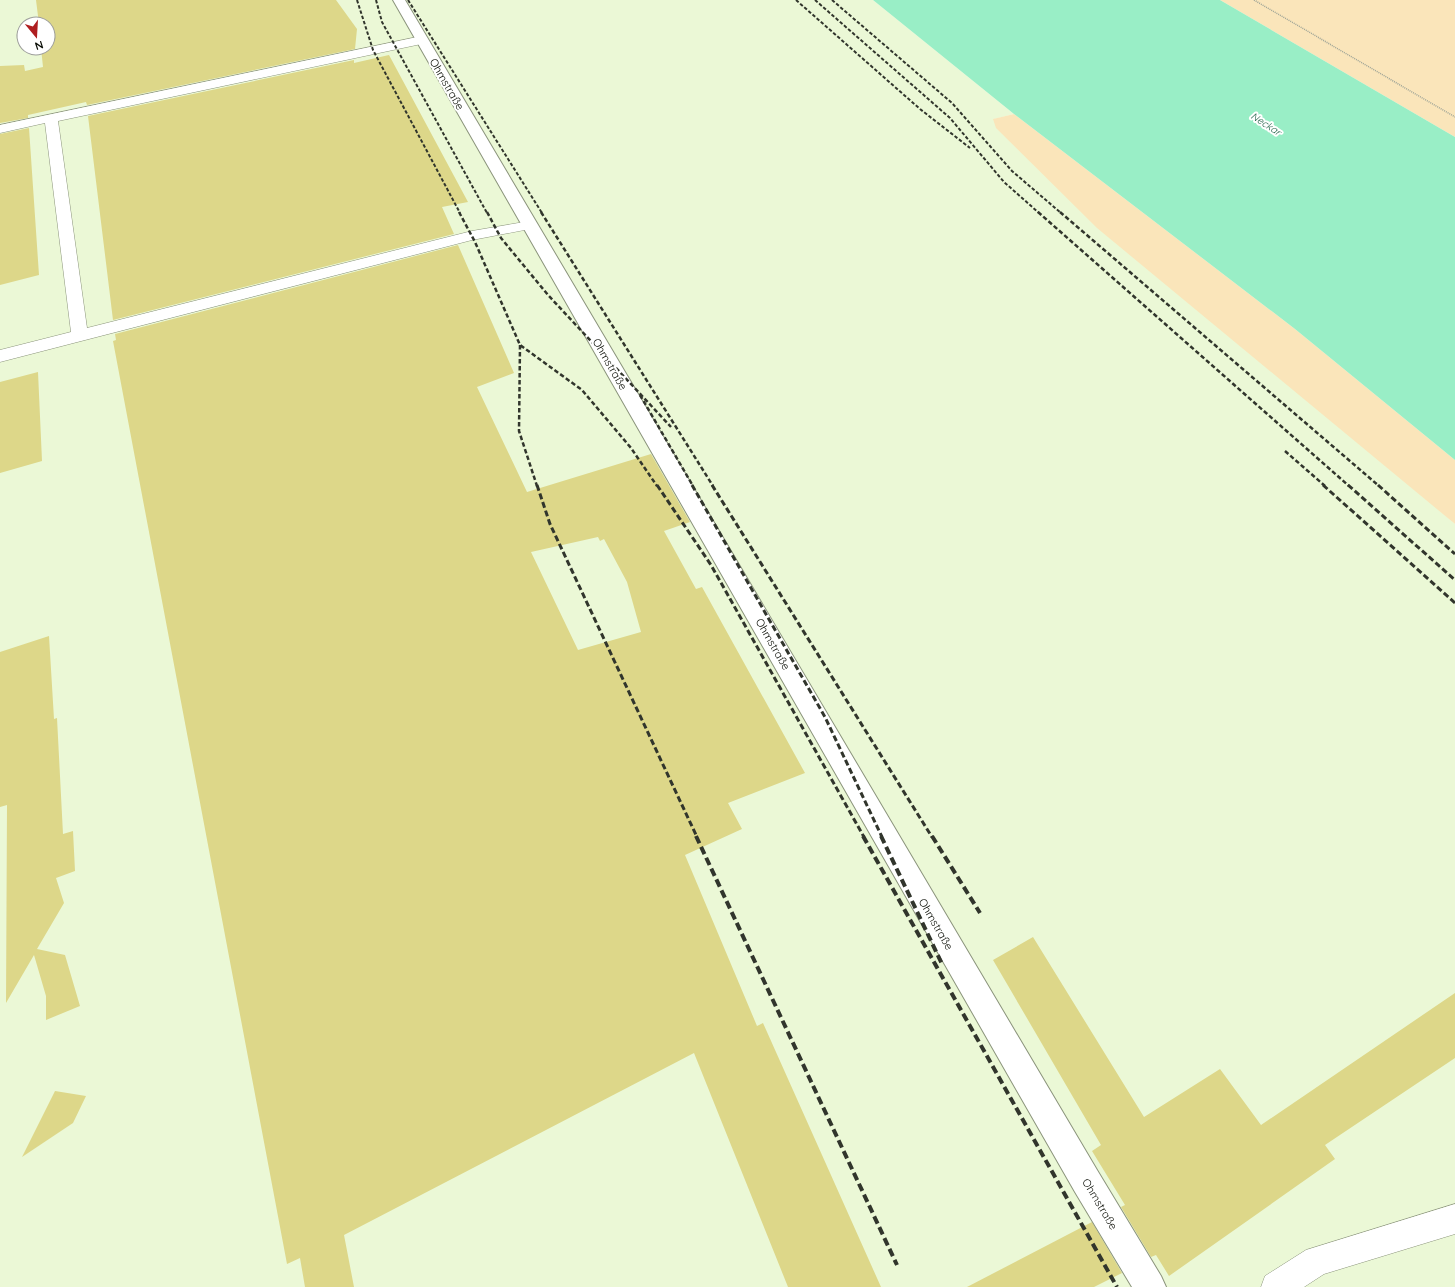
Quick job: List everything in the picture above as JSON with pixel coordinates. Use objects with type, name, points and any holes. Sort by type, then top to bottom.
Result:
[{"type":"street","name":"Ohmstraße","points":[[399,0],[1086,1181],[1150,1287]]},
{"type":"lane","points":[[0,129],[422,40]]},
{"type":"lane","points":[[52,118],[80,336]]},
{"type":"lane","points":[[0,356],[472,236],[530,225]]},
{"type":"lane","points":[[1276,1287],[1317,1261],[1455,1218]]},
{"type":"path","points":[[1254,0],[1455,117]]},
{"type":"shaded area","points":[[0,0],[873,0],[1014,114],[994,119],[1455,524],[1455,1287],[0,1287]]},
{"type":"shaded area","points":[[1220,0],[1455,0],[1455,137]]},
{"type":"shaded area","points":[[1014,114],[1295,329],[1455,460],[1455,524],[1097,228],[996,128],[993,119]]},
{"type":"water","name":"Neckar","points":[[873,0],[1220,0],[1455,137],[1455,460],[1295,329],[1014,114]]},
{"type":"building","points":[[36,0],[336,0],[357,29],[355,49],[87,105],[86,102],[28,115],[28,118],[0,123],[0,66],[24,65],[25,71],[43,67],[42,56],[56,56],[56,16],[38,16]]},
{"type":"building","points":[[389,55],[468,202],[442,207],[454,234],[113,320],[88,116],[354,60],[354,63]]},
{"type":"building","points":[[29,128],[39,275],[0,285],[0,134]]},
{"type":"building","points":[[458,245],[514,373],[477,387],[527,492],[651,454],[690,522],[664,531],[696,589],[702,587],[805,773],[728,803],[742,829],[685,855],[757,1026],[763,1023],[881,1287],[788,1287],[694,1053],[344,1235],[354,1287],[305,1287],[300,1258],[287,1264],[113,341],[116,340],[115,334]],"holes":[[[598,537],[600,541],[604,539],[627,582],[641,632],[578,650],[531,552]]]},
{"type":"building","points":[[38,372],[42,461],[0,473],[0,382]]},
{"type":"building","points":[[49,636],[54,719],[57,718],[63,834],[73,831],[75,871],[56,878],[64,903],[37,949],[65,955],[80,1006],[46,1020],[46,996],[34,955],[6,1003],[7,805],[0,807],[0,652]]},
{"type":"building","points":[[1033,937],[1144,1117],[1220,1069],[1261,1125],[1455,993],[1455,1058],[1325,1145],[1335,1159],[1169,1276],[1156,1255],[1151,1257],[1121,1207],[1125,1205],[1092,1151],[1101,1145],[993,960]]},
{"type":"building","points":[[55,1091],[86,1096],[73,1123],[22,1157]]},
{"type":"building","points":[[1092,1222],[1122,1273],[1094,1287],[967,1287]]},
{"type":"railway","points":[[357,0],[373,50],[460,213]]},
{"type":"railway","points":[[376,0],[382,22],[487,213]]},
{"type":"railway","points":[[408,0],[542,213]]},
{"type":"railway","points":[[796,0],[920,109],[970,148]]},
{"type":"railway","points":[[815,0],[950,118],[1004,182],[1039,213]]},
{"type":"railway","points":[[832,0],[952,103],[1012,171],[1061,213]]},
{"type":"railway","points":[[459,212],[475,242],[520,345]]},
{"type":"railway","points":[[487,212],[501,238],[548,295],[671,427]]},
{"type":"railway","points":[[541,212],[713,486]]},
{"type":"railway","points":[[1038,212],[1349,486]]},
{"type":"railway","points":[[1060,212],[1379,486]]},
{"type":"railway","points":[[520,345],[582,390],[631,448],[657,486]]},
{"type":"railway","points":[[520,345],[519,431],[537,486]]},
{"type":"railway","points":[[640,395],[693,486]]},
{"type":"railway","points":[[1285,451],[1325,486]]},
{"type":"railway","points":[[537,485],[550,524],[697,837]]},
{"type":"railway","points":[[657,485],[711,565],[864,837]]},
{"type":"railway","points":[[692,485],[825,717],[882,837]]},
{"type":"railway","points":[[712,485],[932,837]]},
{"type":"railway","points":[[1323,485],[1455,603]]},
{"type":"railway","points":[[1348,485],[1455,580]]},
{"type":"railway","points":[[1378,485],[1455,554]]},
{"type":"railway","points":[[696,836],[897,1265]]},
{"type":"railway","points":[[863,836],[1117,1287]]},
{"type":"railway","points":[[881,836],[942,964]]},
{"type":"railway","points":[[932,836],[980,913]]}]
